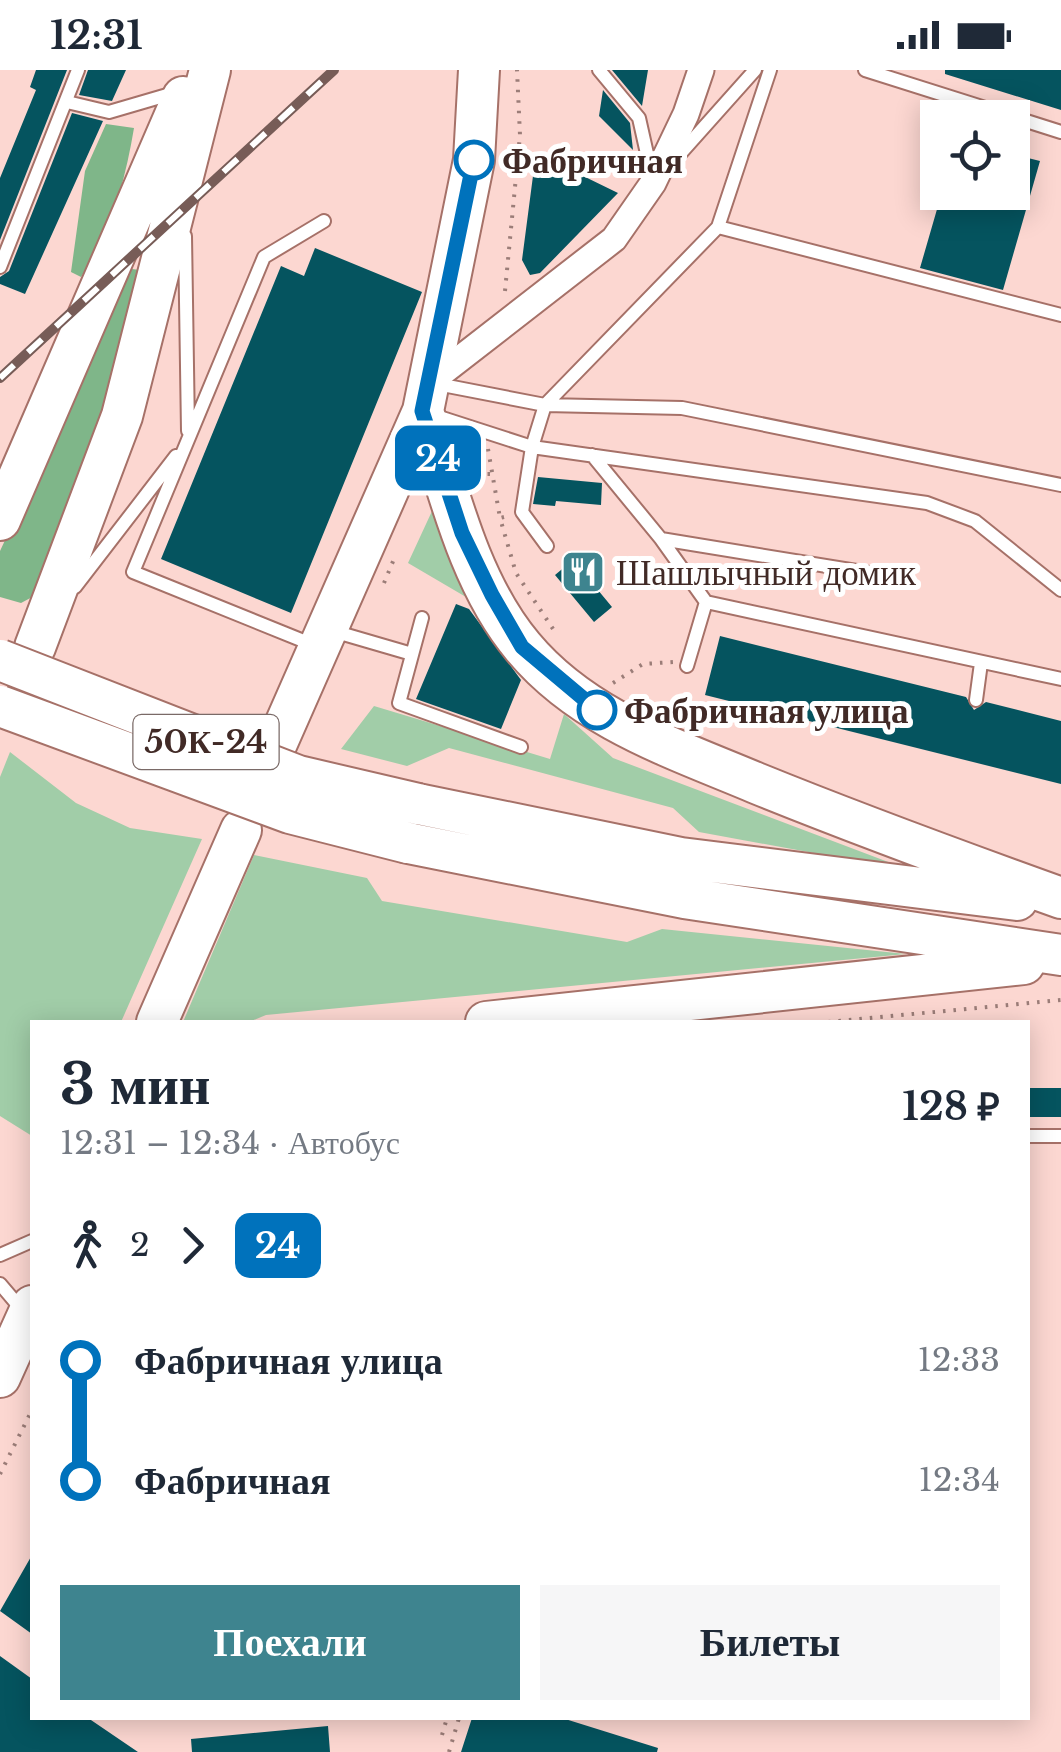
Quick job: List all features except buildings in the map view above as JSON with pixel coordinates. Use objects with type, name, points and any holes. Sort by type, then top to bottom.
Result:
[{"type":"main road","points":[[276,746],[426,396],[474,160],[479,70]]},
{"type":"main road","points":[[26,645],[122,416],[184,174],[197,76]]},
{"type":"main road","points":[[0,520],[197,76]]},
{"type":"main road","points":[[426,396],[462,533],[492,595],[522,647],[574,694],[626,729],[871,830],[1061,898]]},
{"type":"main road","name":"50К-24","points":[[26,645],[298,776],[681,858],[1061,906]]},
{"type":"main road","name":"50К-24","points":[[0,706],[290,813],[408,842],[684,898],[1061,958]]},
{"type":"main road","points":[[157,1020],[240,830]]},
{"type":"main road","points":[[504,1020],[1061,958]]},
{"type":"main road","points":[[8,1370],[30,1311]]},
{"type":"street","points":[[426,396],[614,238],[654,183],[686,114],[701,70]]},
{"type":"lane","points":[[0,267],[78,70]]},
{"type":"lane","points":[[599,70],[639,118],[654,183]]},
{"type":"lane","points":[[654,183],[755,70]]},
{"type":"lane","points":[[547,546],[522,512],[532,447],[544,404],[718,227],[770,70]]},
{"type":"lane","points":[[865,70],[1061,132]]},
{"type":"lane","points":[[67,102],[109,112],[197,76]]},
{"type":"lane","points":[[26,645],[188,440],[184,174]]},
{"type":"lane","points":[[324,221],[264,258],[133,572],[323,638],[412,654]]},
{"type":"lane","points":[[718,227],[1061,315]]},
{"type":"lane","points":[[426,396],[682,408],[1061,485]]},
{"type":"lane","points":[[426,396],[532,447],[927,503],[975,521],[1061,590]]},
{"type":"lane","points":[[592,455],[661,539],[706,602],[1061,679]]},
{"type":"lane","points":[[661,539],[906,579]]},
{"type":"lane","points":[[680,664],[706,602]]},
{"type":"lane","points":[[422,618],[399,704],[521,746]]},
{"type":"lane","points":[[976,700],[981,663]]},
{"type":"lane","points":[[1030,1136],[1061,1136]]},
{"type":"lane","points":[[0,1255],[30,1242]]},
{"type":"lane","points":[[0,1284],[30,1311]]},
{"type":"path","points":[[522,512],[500,518],[516,574],[560,639]]},
{"type":"path","points":[[625,696],[609,686],[643,664],[680,664]]},
{"type":"path","points":[[849,1020],[1061,1000]]},
{"type":"path","points":[[0,1474],[30,1414]]},
{"type":"path","points":[[442,1735],[446,1720]]},
{"type":"path","points":[[449,1752],[458,1720]]},
{"type":"green space","points":[[106,124],[134,128],[115,206],[81,277],[71,272],[85,171]]},
{"type":"green space","points":[[132,269],[140,270],[107,406],[36,595],[21,603],[0,597],[0,551]]},
{"type":"green space","points":[[439,496],[483,607],[408,563]]},
{"type":"green space","points":[[374,706],[550,759],[564,714],[613,758],[912,871],[699,832],[673,808],[449,748],[407,766],[341,749]]},
{"type":"green space","points":[[10,752],[76,803],[130,828],[202,839],[122,1020],[30,1020],[30,1135],[0,1116],[0,777]]},
{"type":"green space","points":[[254,855],[367,878],[382,901],[627,942],[662,929],[906,954],[266,1015],[254,1020],[184,1020]]},
{"type":"railway","points":[[0,378],[334,70]]},
{"type":"bus line","name":"24","points":[[474,160],[422,411],[462,533],[522,647],[597,710]]},
{"type":"place","name":"Фабричная","points":[[474,160]]},
{"type":"place","name":"Шашлычный домик","points":[[583,572]]},
{"type":"place","name":"Фабричная улица","points":[[597,710]]}]
